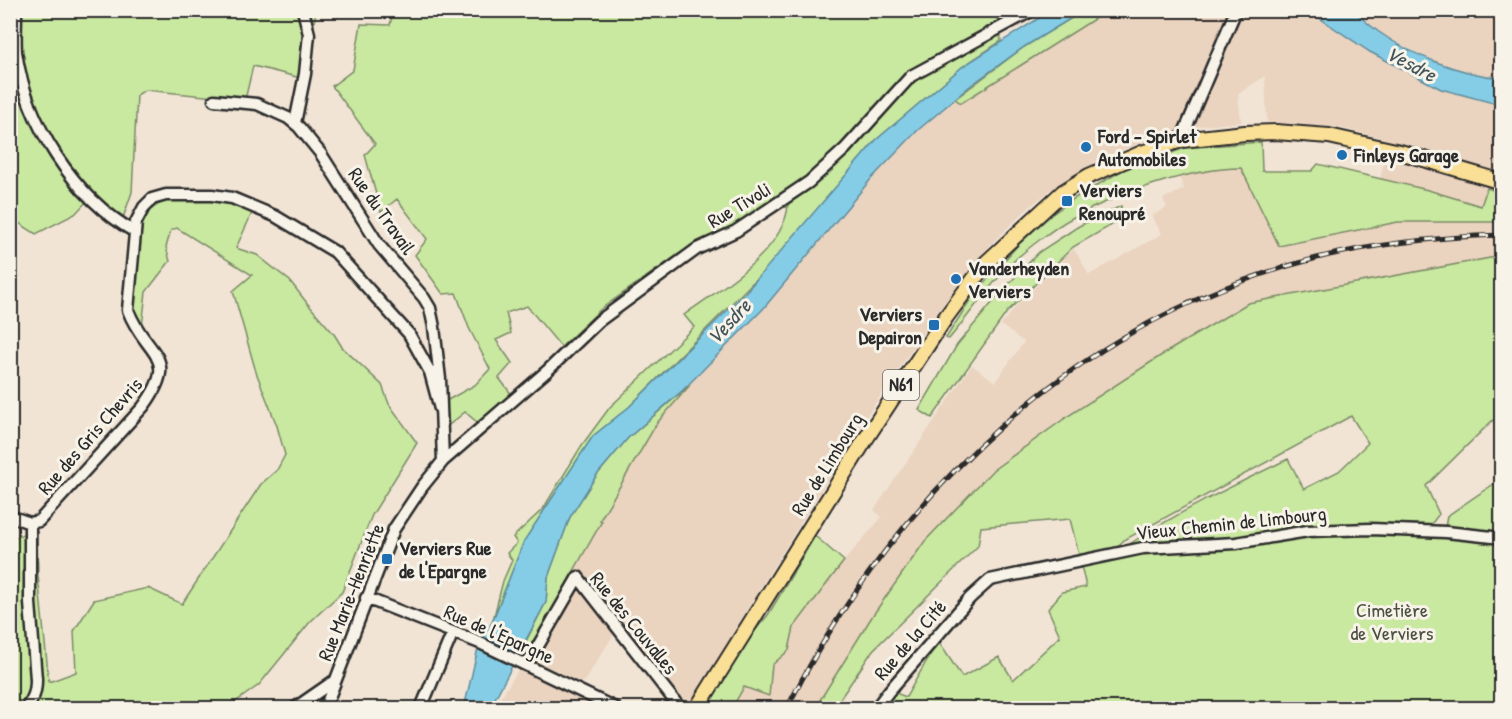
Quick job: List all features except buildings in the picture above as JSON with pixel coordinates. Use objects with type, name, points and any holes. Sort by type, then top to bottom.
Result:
[{"type":"main road","name":"Rue de Limbourg","points":[[697,708],[867,436],[942,322],[986,263],[1063,192],[1116,163],[1181,140],[1276,132],[1329,136],[1400,152],[1502,182]]},
{"type":"street","points":[[16,10],[16,50],[20,70],[35,116],[57,158],[88,195],[123,225],[135,232]]},
{"type":"street","points":[[295,123],[305,74],[309,34],[303,10]]},
{"type":"street","name":"Rue Tivoli","points":[[466,441],[538,379],[607,314],[697,249],[736,231],[809,182],[846,148],[911,76],[1034,10]]},
{"type":"street","points":[[1181,140],[1236,10]]},
{"type":"street","name":"Rue du Travail","points":[[214,100],[257,104],[274,111],[295,123],[321,154],[379,245],[430,308],[440,379],[440,409]]},
{"type":"street","name":"Rue des Gris Chevris","points":[[34,522],[143,407],[158,385],[161,375],[158,357],[133,322],[128,310],[137,218],[152,199],[166,195],[232,198],[275,216],[335,252],[409,334],[430,372],[440,409]]},
{"type":"street","points":[[440,409],[443,461]]},
{"type":"street","name":"Rue Marie-Henriette","points":[[325,708],[394,529],[422,487],[443,461],[466,441]]},
{"type":"street","points":[[10,516],[34,522],[30,603],[36,691],[32,702],[26,708]]},
{"type":"street","name":"Vieux Chemin de Limbourg","points":[[973,596],[990,580],[1143,548],[1236,543],[1318,530],[1371,529],[1446,532],[1502,538]]},
{"type":"street","name":"Rue des Couvalles","points":[[524,664],[578,577],[680,708]]},
{"type":"street","name":"Rue de la Cité","points":[[876,708],[973,596]]},
{"type":"street","name":"Rue de l'Epargne","points":[[366,598],[480,642],[615,708]]},
{"type":"street","points":[[421,708],[453,633]]},
{"type":"street","points":[[295,708],[334,681]]},
{"type":"shaded area","points":[[1083,11],[1309,11],[1370,52],[1441,89],[1501,105],[1501,193],[1487,189],[1481,206],[1380,179],[1389,140],[1337,127],[1267,122],[1265,76],[1238,94],[1241,122],[1199,126],[1147,140],[1105,157],[1049,191],[991,244],[934,317],[870,411],[743,616],[690,708],[670,708],[643,669],[614,634],[583,683],[519,655],[628,438],[763,309],[871,179],[918,130],[970,86]]},
{"type":"shaded area","points":[[1354,11],[1501,11],[1501,78],[1472,74],[1430,60],[1379,33]]},
{"type":"shaded area","points":[[1218,168],[1241,168],[1279,246],[1398,222],[1501,222],[1501,256],[1248,303],[1068,416],[925,541],[873,615],[815,708],[732,708],[744,687],[769,696],[772,665],[789,650],[794,627],[844,561],[882,517],[874,510],[972,365],[995,382],[1024,342],[1001,325],[1019,303],[1074,249],[1089,275],[1162,234],[1152,216],[1167,207],[1163,199],[1184,189],[1179,176]]},
{"type":"shaded area","points":[[519,669],[600,708],[498,708],[501,697]]},
{"type":"green space","points":[[18,11],[316,11],[305,79],[253,66],[245,100],[145,90],[137,95],[132,192],[123,218],[103,203],[70,169],[43,128],[21,70]]},
{"type":"green space","points":[[393,11],[1019,11],[999,22],[1001,41],[962,67],[876,140],[767,268],[629,407],[593,436],[524,541],[493,620],[503,581],[512,560],[507,553],[517,543],[513,537],[543,509],[582,445],[610,407],[694,327],[684,315],[747,268],[775,239],[784,223],[788,206],[757,214],[679,254],[602,308],[561,347],[527,306],[506,313],[511,333],[496,340],[512,363],[499,378],[512,395],[478,423],[465,412],[449,425],[446,401],[475,385],[490,369],[469,328],[456,293],[443,294],[415,255],[427,239],[397,199],[381,212],[365,155],[375,144],[332,86],[353,70],[361,24],[390,25]]},
{"type":"green space","points":[[1083,11],[1107,11],[961,103],[955,99],[1024,47]]},
{"type":"green space","points":[[24,100],[89,199],[75,214],[36,234],[11,218],[11,103]]},
{"type":"green space","points":[[1261,142],[1262,171],[1312,171],[1318,164],[1428,190],[1481,206],[1487,188],[1501,193],[1501,222],[1398,222],[1279,246],[1241,168],[1200,172],[1177,177],[1110,200],[1058,226],[1013,262],[988,289],[949,339],[946,338],[974,294],[1019,244],[1051,215],[1075,198],[1123,170],[1185,148]]},
{"type":"green space","points":[[189,198],[228,201],[253,211],[236,248],[257,255],[290,281],[342,347],[382,385],[389,404],[417,443],[372,515],[342,592],[310,622],[259,685],[227,708],[11,708],[11,540],[25,533],[37,532],[38,575],[49,682],[76,672],[74,631],[94,600],[148,588],[182,604],[261,484],[277,470],[285,455],[277,426],[256,372],[233,291],[252,275],[177,228],[171,230],[166,247],[170,261],[146,292],[142,327],[132,307],[140,229],[149,211],[165,200]]},
{"type":"green space","points":[[1121,206],[1124,218],[1073,247],[1007,312],[932,418],[919,410],[957,345],[1002,291],[1039,252],[1079,226]]},
{"type":"green space","points":[[1501,256],[1501,417],[1492,421],[1426,486],[1439,514],[1429,527],[1125,547],[1184,511],[1288,459],[1304,489],[1339,471],[1368,443],[1351,416],[1124,540],[1117,547],[1079,555],[1070,519],[981,527],[978,546],[873,650],[834,708],[815,708],[873,615],[925,541],[993,470],[1068,416],[1248,303]]},
{"type":"green space","points":[[690,385],[657,423],[600,520],[602,521],[525,657],[519,655],[546,602],[548,577],[570,517],[596,476],[628,438]]},
{"type":"green space","points":[[1501,479],[1501,532],[1445,527],[1447,516]]},
{"type":"green space","name":"Cimetière de Verviers","points":[[1372,533],[1449,536],[1501,542],[1501,708],[892,708],[885,703],[896,693],[906,697],[938,641],[962,677],[999,657],[1013,680],[1060,636],[1048,609],[1062,592],[1086,587],[1081,565],[1189,546],[1299,536]]},
{"type":"green space","points":[[815,536],[844,561],[794,627],[789,650],[772,665],[769,696],[744,687],[732,708],[707,708],[746,641],[768,615]]},
{"type":"water","name":"Vesdre","points":[[1050,11],[1083,11],[1024,47],[970,86],[918,130],[871,179],[763,309],[683,390],[628,438],[596,476],[570,517],[548,577],[546,602],[490,708],[464,708],[478,648],[493,620],[524,541],[593,436],[629,407],[744,294],[876,140],[962,67]]},
{"type":"water","name":"Vesdre","points":[[1309,11],[1354,11],[1369,25],[1406,49],[1437,63],[1501,78],[1501,105],[1441,89],[1370,52]]},
{"type":"railway","points":[[787,708],[832,629],[882,555],[940,486],[1003,424],[1073,370],[1148,324],[1230,286],[1317,258],[1363,248],[1409,242],[1502,235]]},
{"type":"place","name":"Ford - Spirlet Automobiles","points":[[1086,147]]},
{"type":"place","name":"Finleys Garage","points":[[1342,155]]},
{"type":"place","name":"Verviers Renoupré","points":[[1067,201]]},
{"type":"place","name":"Vanderheyden Verviers","points":[[956,279]]},
{"type":"place","name":"Verviers Depairon","points":[[934,325]]},
{"type":"place","name":"Verviers Rue de l'Epargne","points":[[387,559]]}]
